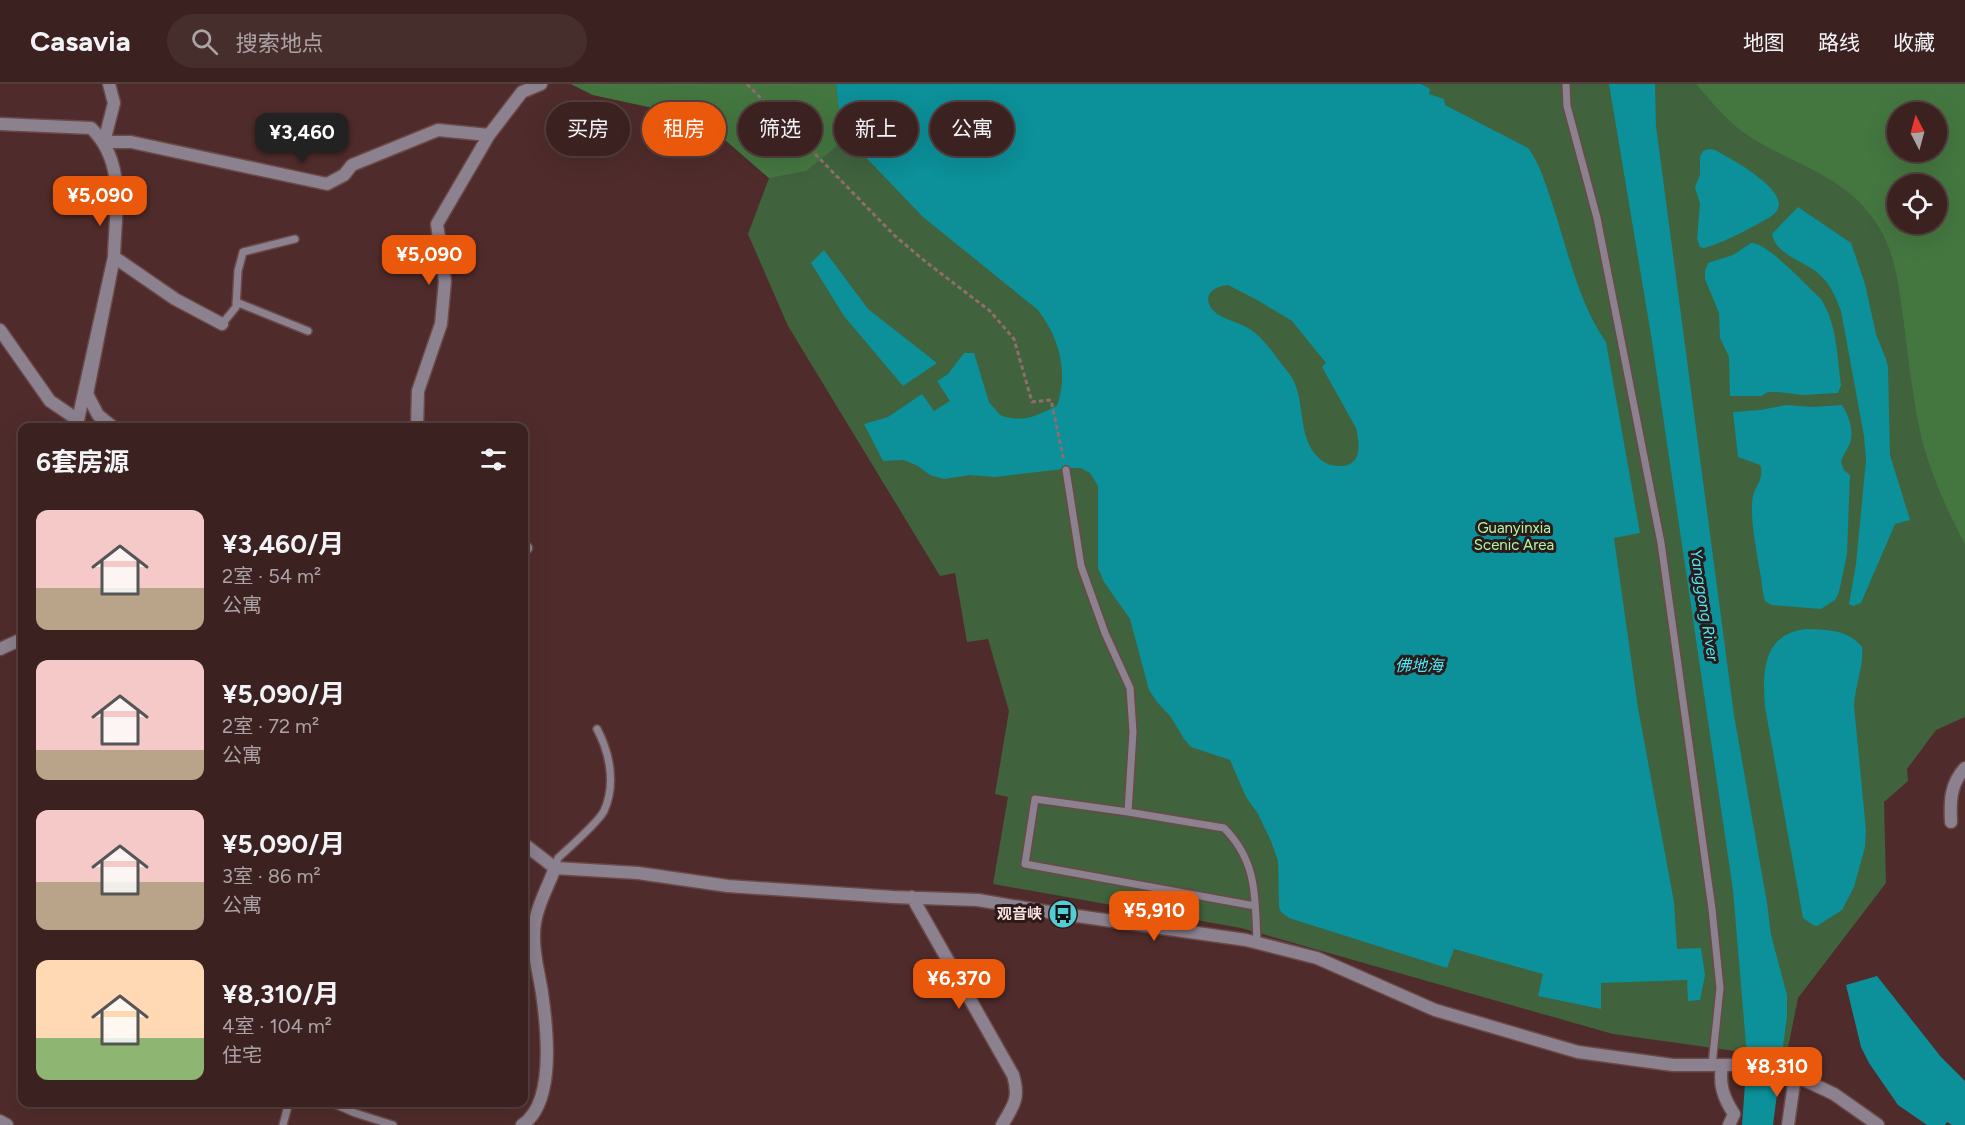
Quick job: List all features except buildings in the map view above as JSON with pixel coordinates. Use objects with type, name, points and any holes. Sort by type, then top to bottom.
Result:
[{"type":"street","points":[[104,142],[114,103],[109,84]]},
{"type":"street","points":[[417,423],[418,391],[441,324],[445,281],[437,224],[489,135],[522,92],[541,84]]},
{"type":"street","points":[[0,124],[91,128],[104,142],[113,161],[116,172],[114,257],[87,394],[98,416],[107,423]]},
{"type":"street","points":[[104,142],[131,142],[327,184],[344,175],[352,165],[438,130],[489,135]]},
{"type":"street","points":[[114,257],[175,299],[222,324]]},
{"type":"street","points":[[78,423],[114,257]]},
{"type":"street","points":[[0,330],[50,400],[77,423]]},
{"type":"street","points":[[0,649],[18,641]]},
{"type":"street","points":[[1951,822],[1952,791],[1965,768]]},
{"type":"street","points":[[528,847],[555,868],[638,873],[728,886],[978,900],[1257,943],[1317,958],[1435,1010],[1578,1052],[1673,1065],[1736,1065],[1791,1074],[1834,1094],[1878,1125]]},
{"type":"street","points":[[522,1125],[528,1121],[539,1104],[543,1089],[546,1063],[542,994],[529,948],[535,919],[555,868]]},
{"type":"street","points":[[912,897],[1013,1075],[1017,1087],[1015,1103],[1002,1125]]},
{"type":"street","points":[[1717,1065],[1724,1098],[1734,1114],[1729,1125]]},
{"type":"street","points":[[1788,1125],[1791,1074]]},
{"type":"street","points":[[0,1121],[7,1125]]},
{"type":"lane","points":[[1566,84],[1567,106],[1597,218],[1661,543],[1712,909],[1720,988],[1717,1065]]},
{"type":"lane","points":[[222,324],[236,307],[238,271],[243,252],[295,239]]},
{"type":"lane","points":[[236,302],[308,331]]},
{"type":"lane","points":[[1066,470],[1081,566],[1105,633],[1130,688],[1133,732],[1128,812]]},
{"type":"lane","points":[[555,868],[558,858],[603,812],[609,791],[610,769],[606,748],[597,729]]},
{"type":"lane","points":[[1255,906],[1025,864],[1035,799],[1224,828],[1238,843],[1248,861],[1253,881],[1255,906],[1257,943]]},
{"type":"lane","points":[[283,1125],[288,1107]]},
{"type":"lane","points":[[341,1107],[393,1125]]},
{"type":"path","points":[[747,84],[895,236],[990,310],[1014,339],[1032,402],[1051,400],[1066,470]]},
{"type":"green space","name":"Guanyinxia Scenic Area","points":[[571,84],[1965,84],[1965,717],[1936,730],[1907,769],[1908,781],[1884,802],[1886,883],[1798,998],[1786,1058],[1613,1034],[1241,928],[993,884],[1008,797],[995,794],[1009,711],[988,639],[967,642],[955,573],[940,576],[788,326],[748,234],[769,178],[744,156],[822,156],[822,102],[738,102],[738,151],[726,141],[726,102],[642,102],[642,106],[593,95]]},
{"type":"green space","points":[[571,84],[836,84],[838,102],[834,102],[834,148],[806,171],[769,178],[744,156],[822,156],[822,102],[738,102],[738,151],[726,141],[726,102],[642,102],[642,106],[593,95]]},
{"type":"green space","points":[[1696,84],[1965,84],[1965,544],[1942,497],[1920,433],[1897,279],[1882,232],[1862,205],[1832,180],[1744,133],[1724,116]]},
{"type":"water","name":"佛地海","points":[[836,84],[1421,84],[1430,89],[1429,94],[1444,99],[1445,105],[1528,148],[1545,182],[1574,275],[1588,311],[1606,342],[1640,533],[1614,538],[1638,708],[1674,902],[1677,949],[1701,948],[1705,975],[1700,1000],[1688,1001],[1687,980],[1601,983],[1601,1009],[1538,996],[1543,974],[1454,949],[1447,968],[1289,918],[1281,912],[1278,861],[1271,841],[1258,814],[1246,797],[1230,760],[1191,747],[1149,690],[1130,619],[1104,582],[1098,568],[1098,486],[1090,473],[1081,468],[1071,468],[995,477],[970,475],[944,479],[930,475],[904,460],[883,461],[864,424],[888,417],[922,394],[934,411],[950,401],[937,381],[948,374],[964,353],[974,353],[989,402],[1000,415],[1008,418],[1030,417],[1057,406],[1062,381],[1060,356],[1052,332],[1038,310],[923,217],[865,156],[918,156],[918,102],[838,102]],"holes":[[[1228,285],[1292,321],[1326,363],[1322,367],[1356,428],[1358,454],[1352,463],[1332,465],[1315,454],[1305,434],[1298,392],[1288,372],[1270,348],[1254,332],[1216,313],[1208,299],[1213,290]]]},
{"type":"water","name":"Yanggong River","points":[[1609,84],[1655,84],[1656,126],[1734,715],[1771,935],[1787,995],[1787,1016],[1773,1125],[1742,1125],[1747,1057],[1733,890],[1651,335]]},
{"type":"water","points":[[1715,150],[1757,176],[1776,195],[1779,204],[1776,212],[1769,218],[1717,244],[1704,248],[1700,247],[1697,239],[1700,204],[1695,187],[1700,175],[1700,157],[1703,151]]},
{"type":"water","points":[[1798,207],[1851,243],[1865,284],[1876,334],[1888,367],[1890,455],[1910,520],[1895,524],[1861,603],[1853,606],[1849,604],[1856,564],[1866,460],[1864,436],[1841,311],[1835,297],[1820,275],[1779,248],[1772,234]]},
{"type":"water","points":[[1751,243],[1777,257],[1821,299],[1836,341],[1841,385],[1838,393],[1803,395],[1768,392],[1761,396],[1730,396],[1729,357],[1720,338],[1719,313],[1705,279],[1705,271],[1708,263],[1733,255]]},
{"type":"water","points":[[824,250],[868,309],[937,363],[903,386],[844,316],[811,263]]},
{"type":"water","points":[[1786,405],[1812,407],[1842,405],[1851,428],[1850,443],[1841,462],[1844,470],[1850,475],[1847,554],[1839,592],[1835,600],[1821,609],[1771,605],[1765,601],[1752,513],[1753,496],[1761,477],[1761,469],[1760,465],[1738,457],[1733,412]]},
{"type":"water","points":[[1807,629],[1830,630],[1844,634],[1862,647],[1861,668],[1854,706],[1866,830],[1865,847],[1854,887],[1842,910],[1817,926],[1803,918],[1764,694],[1765,668],[1774,646],[1781,638],[1792,632]]},
{"type":"water","points":[[1877,976],[1941,1057],[1965,1081],[1965,1125],[1952,1125],[1947,1122],[1945,1125],[1927,1125],[1898,1105],[1869,1063],[1861,1047],[1846,985]]},
{"type":"place","name":"观音峡","points":[[1063,914]]}]
